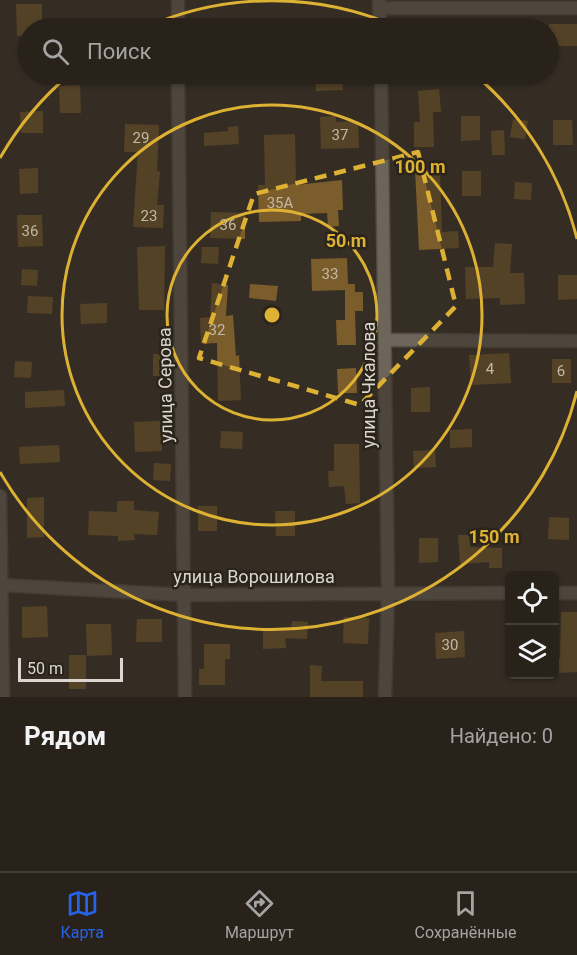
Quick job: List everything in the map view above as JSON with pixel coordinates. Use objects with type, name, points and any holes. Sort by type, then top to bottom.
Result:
[{"type":"street","points":[[178,0],[178,18]]},
{"type":"street","points":[[379,4],[577,8]]},
{"type":"street","name":"улица Серова","points":[[178,84],[185,697]]},
{"type":"street","name":"улица Чкалова","points":[[381,84],[388,592],[385,697]]},
{"type":"street","points":[[386,340],[577,341]]},
{"type":"street","points":[[0,496],[3,697]]},
{"type":"street","name":"улица Ворошилова","points":[[1,585],[184,595],[505,593]]},
{"type":"street","points":[[559,593],[577,593]]},
{"type":"highlighted area","points":[[418,152],[456,306],[360,405],[199,358],[254,194]]},
{"type":"building","points":[[16,4],[42,4],[42,18],[18,18],[17,36]]},
{"type":"building","points":[[559,24],[577,24],[577,46],[559,46]]},
{"type":"building","points":[[316,84],[343,84],[343,90],[316,91]]},
{"type":"building","points":[[80,85],[81,113],[60,113],[59,86]]},
{"type":"building","points":[[439,89],[441,112],[433,112],[434,147],[414,147],[414,122],[420,122],[418,91]]},
{"type":"building","points":[[43,111],[43,133],[21,133],[20,112]]},
{"type":"building","points":[[336,116],[336,122],[358,121],[359,148],[321,149],[320,117]]},
{"type":"building","points":[[461,116],[480,116],[480,140],[461,141]]},
{"type":"building","points":[[513,119],[528,121],[525,139],[510,137]]},
{"type":"building","points":[[553,120],[572,120],[573,145],[553,145]]},
{"type":"building","points":[[125,124],[159,125],[157,171],[160,172],[157,205],[164,205],[163,228],[133,227],[138,152],[124,152]]},
{"type":"building","points":[[238,126],[239,144],[204,146],[204,133],[228,131],[228,127]]},
{"type":"building","points":[[504,130],[505,155],[492,155],[491,131]]},
{"type":"building","points":[[295,134],[296,185],[342,180],[343,210],[338,210],[339,226],[328,227],[327,213],[301,214],[301,221],[259,222],[258,185],[265,185],[264,135]]},
{"type":"building","points":[[38,168],[38,193],[20,194],[19,169]]},
{"type":"building","points":[[415,170],[440,170],[442,232],[458,231],[459,248],[419,250]]},
{"type":"building","points":[[462,171],[481,171],[481,196],[462,196]]},
{"type":"building","points":[[515,182],[532,183],[531,200],[514,199]]},
{"type":"building","points":[[211,212],[245,213],[245,239],[210,238]]},
{"type":"building","points":[[17,215],[42,215],[43,246],[18,247]]},
{"type":"building","points":[[495,243],[512,244],[510,273],[524,273],[525,304],[500,305],[500,298],[466,299],[465,267],[493,267]]},
{"type":"building","points":[[165,246],[164,310],[139,310],[137,247]]},
{"type":"building","points":[[202,247],[219,247],[218,264],[201,263]]},
{"type":"building","points":[[347,258],[348,284],[355,284],[355,292],[363,292],[363,311],[355,311],[356,345],[337,345],[336,320],[345,320],[345,290],[312,291],[311,259]]},
{"type":"building","points":[[22,269],[38,270],[37,286],[21,285]]},
{"type":"building","points":[[558,275],[577,275],[577,299],[558,300]]},
{"type":"building","points":[[212,283],[228,285],[226,316],[233,315],[236,356],[239,355],[241,400],[218,401],[217,343],[201,344],[200,318],[210,317]]},
{"type":"building","points":[[250,284],[278,286],[276,301],[249,298]]},
{"type":"building","points":[[28,296],[53,297],[52,314],[27,313]]},
{"type":"building","points":[[107,303],[107,323],[81,324],[80,304]]},
{"type":"building","points":[[509,353],[511,383],[471,385],[469,355]]},
{"type":"building","points":[[153,354],[170,354],[169,376],[153,376]]},
{"type":"building","points":[[552,359],[571,359],[571,383],[552,383]]},
{"type":"building","points":[[15,361],[32,362],[31,378],[14,377]]},
{"type":"building","points":[[356,368],[357,393],[338,393],[337,369]]},
{"type":"building","points":[[430,387],[430,412],[411,412],[411,388]]},
{"type":"building","points":[[64,390],[65,406],[25,408],[25,392]]},
{"type":"building","points":[[161,421],[162,451],[135,452],[134,422]]},
{"type":"building","points":[[472,429],[472,447],[450,448],[450,430]]},
{"type":"building","points":[[221,431],[243,432],[242,449],[220,448]]},
{"type":"building","points":[[334,444],[359,444],[360,503],[346,504],[344,486],[329,487],[328,471],[334,471]]},
{"type":"building","points":[[59,445],[60,462],[20,464],[19,447]]},
{"type":"building","points":[[435,450],[436,467],[414,468],[413,451]]},
{"type":"building","points":[[154,463],[171,464],[170,481],[153,480]]},
{"type":"building","points":[[44,497],[44,537],[27,538],[27,498]]},
{"type":"building","points":[[117,501],[134,501],[134,510],[159,512],[157,535],[134,534],[135,540],[118,541],[118,536],[88,535],[89,511],[117,512]]},
{"type":"building","points":[[198,506],[217,506],[217,531],[198,531]]},
{"type":"building","points":[[275,511],[295,511],[295,536],[276,536]]},
{"type":"building","points":[[549,517],[569,518],[569,540],[548,539]]},
{"type":"building","points":[[458,535],[469,535],[470,547],[502,548],[502,568],[489,568],[489,562],[460,564]]},
{"type":"building","points":[[419,538],[438,538],[438,562],[419,563]]},
{"type":"building","points":[[47,606],[48,637],[22,638],[22,607]]},
{"type":"building","points":[[561,612],[577,612],[577,672],[559,673]]},
{"type":"building","points":[[344,617],[369,618],[368,644],[343,643]]},
{"type":"building","points":[[137,619],[162,619],[162,642],[136,642]]},
{"type":"building","points":[[292,621],[308,622],[307,639],[285,638],[286,648],[263,649],[263,628],[291,628]]},
{"type":"building","points":[[86,624],[111,624],[112,655],[87,656]]},
{"type":"building","points":[[464,631],[465,657],[436,659],[435,633]]},
{"type":"building","points":[[204,644],[230,644],[230,659],[225,659],[225,685],[199,685],[199,669],[204,669]]},
{"type":"building","points":[[69,655],[86,655],[86,689],[69,689]]},
{"type":"building","points":[[310,665],[322,666],[321,681],[363,681],[363,697],[310,697]]}]
